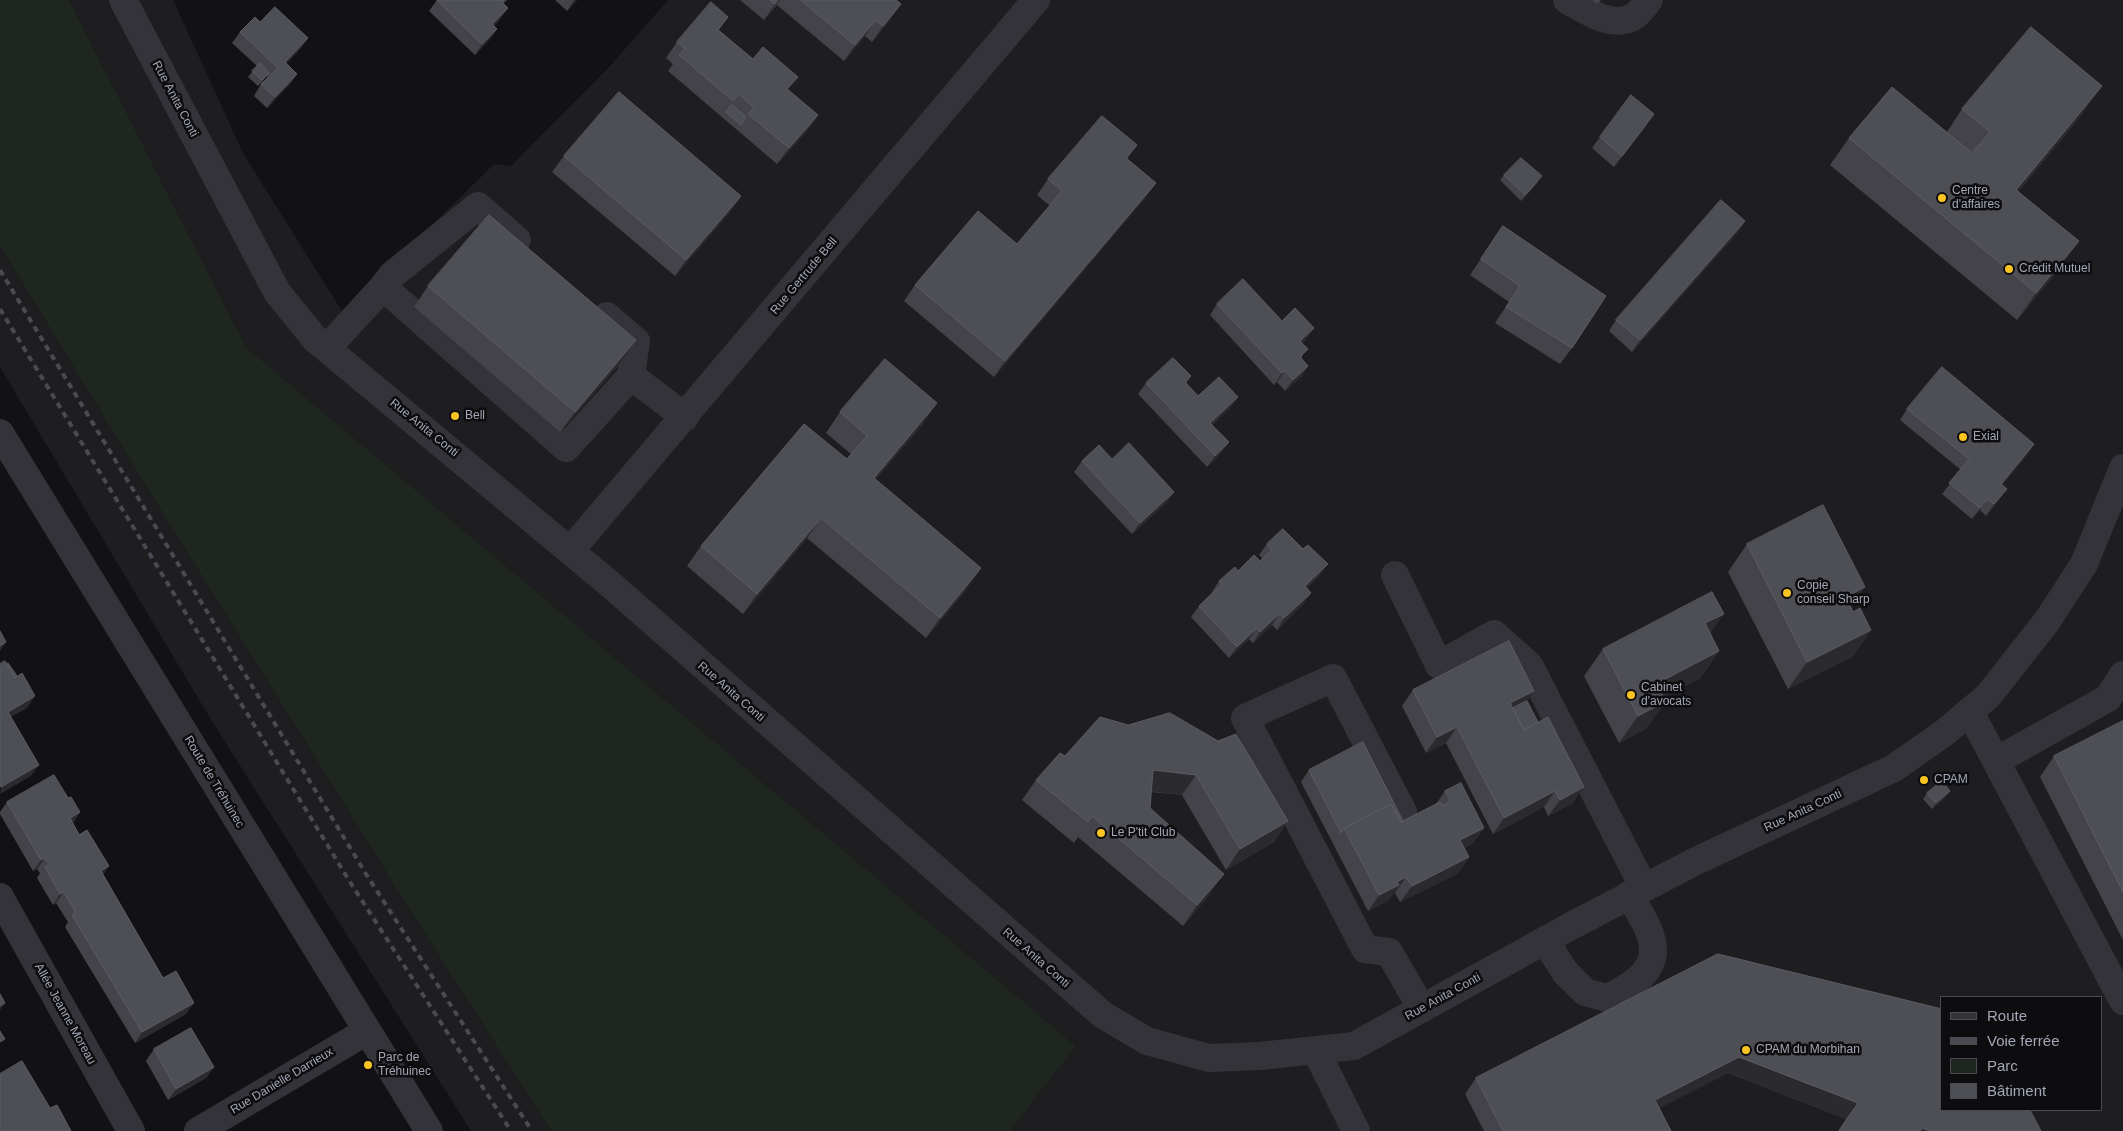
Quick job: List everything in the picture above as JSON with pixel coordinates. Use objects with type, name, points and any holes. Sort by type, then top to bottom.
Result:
[{"type":"street","name":"Rue Anita Conti","points":[[123,0],[276,292],[315,339],[570,551],[1102,1015],[1147,1041],[1210,1058],[1316,1051],[1354,1046],[1545,940],[1694,862],[1894,768],[1944,733],[1988,696],[2041,628],[2084,564],[2123,468]]},
{"type":"street","name":"Rue Gertrude Bell","points":[[570,551],[1036,0]]},
{"type":"street","points":[[1567,0],[1592,14],[1611,21],[1625,20],[1636,15],[1649,0]]},
{"type":"street","points":[[327,348],[392,275],[478,206],[538,258]]},
{"type":"street","points":[[383,287],[566,448],[631,376],[636,341],[591,302]]},
{"type":"street","points":[[631,376],[685,417]]},
{"type":"street","name":"Route de Tréhuinec","points":[[0,433],[429,1131]]},
{"type":"street","points":[[1394,575],[1438,665],[1494,634],[1529,665],[1637,892],[1653,950],[1648,968],[1630,988],[1607,998],[1585,992],[1565,972],[1545,940]]},
{"type":"street","points":[[1996,761],[2108,698],[2123,675]]},
{"type":"street","points":[[1403,812],[1333,678],[1245,718],[1365,949],[1389,952],[1422,1009]]},
{"type":"street","points":[[1970,712],[2123,1001]]},
{"type":"street","name":"Allée Jeanne Moreau","points":[[0,897],[130,1131]]},
{"type":"street","name":"Rue Danielle Darrieux","points":[[198,1131],[367,1031]]},
{"type":"street","points":[[1316,1051],[1356,1131]]},
{"type":"shaded area","points":[[69,0],[173,0],[244,155],[343,313],[494,164],[511,166],[610,66],[668,0],[2123,0],[2123,1131],[1010,1131],[1076,1046],[246,347]]},
{"type":"shaded area","points":[[0,246],[149,491],[413,915],[551,1131],[471,1131],[210,718],[0,367]]},
{"type":"green space","points":[[0,0],[69,0],[246,347],[1076,1046],[1010,1131],[551,1131],[413,915],[149,491],[0,246]]},
{"type":"building","points":[[437,0],[504,0],[502,2],[508,8],[492,24],[497,29],[482,44]]},
{"type":"building","points":[[770,0],[778,0],[775,4]]},
{"type":"building","points":[[801,0],[896,0],[901,4],[883,26],[876,20],[855,45]]},
{"type":"building","points":[[711,2],[728,17],[718,30],[753,59],[763,47],[798,77],[787,89],[818,115],[789,148],[748,114],[754,108],[739,94],[733,101],[679,55],[685,49],[677,42]]},
{"type":"building","points":[[275,7],[308,38],[285,62],[297,74],[275,97],[261,84],[278,68],[240,32],[255,17],[260,22]]},
{"type":"building","name":"Centre d'affaires","points":[[2031,27],[2102,86],[2016,190],[2079,241],[2036,293],[1849,138],[1892,87],[1972,153],[1990,132],[1962,109]]},
{"type":"building","points":[[260,63],[269,73],[262,80],[252,71]]},
{"type":"building","points":[[619,92],[741,196],[686,260],[564,156]]},
{"type":"building","points":[[1631,95],[1654,114],[1622,156],[1600,137]]},
{"type":"building","points":[[732,105],[746,117],[741,125],[726,112]]},
{"type":"building","points":[[1102,116],[1137,145],[1126,158],[1156,183],[1005,361],[915,285],[978,211],[1017,244],[1062,191],[1048,179]]},
{"type":"building","points":[[1521,158],[1542,176],[1525,195],[1504,175]]},
{"type":"building","points":[[1721,200],[1745,221],[1640,340],[1616,320]]},
{"type":"building","points":[[489,215],[636,340],[575,412],[428,286]]},
{"type":"building","points":[[1503,226],[1606,296],[1572,348],[1506,307],[1520,286],[1481,259]]},
{"type":"building","points":[[1243,279],[1282,321],[1295,308],[1314,328],[1300,341],[1308,349],[1300,357],[1308,366],[1293,380],[1285,371],[1282,373],[1217,304]]},
{"type":"building","points":[[1173,358],[1191,376],[1185,382],[1198,396],[1219,377],[1238,397],[1210,423],[1229,442],[1215,456],[1146,383]]},
{"type":"building","points":[[885,359],[937,403],[874,478],[981,568],[940,618],[821,518],[757,594],[701,546],[804,424],[847,459],[867,436],[840,412]]},
{"type":"building","name":"Exial","points":[[1942,367],[2034,444],[2001,484],[2007,489],[1994,504],[1987,499],[1980,508],[1949,483],[1969,459],[1907,409]]},
{"type":"building","points":[[1129,443],[1174,492],[1140,523],[1082,461],[1099,445],[1112,459]]},
{"type":"building","points":[[1823,505],[1865,587],[1846,597],[1853,612],[1860,608],[1871,630],[1807,662],[1747,544]]},
{"type":"building","points":[[1283,529],[1303,549],[1308,545],[1328,564],[1305,586],[1311,593],[1284,618],[1279,614],[1260,632],[1257,628],[1237,647],[1199,606],[1222,584],[1219,581],[1235,567],[1238,571],[1254,555],[1260,561],[1272,550],[1267,544]]},
{"type":"building","points":[[1712,592],[1724,614],[1705,623],[1719,651],[1656,684],[1666,701],[1638,716],[1603,649]]},
{"type":"building","points":[[0,631],[6,642],[0,646]]},
{"type":"building","points":[[1509,641],[1534,691],[1510,703],[1524,730],[1548,717],[1584,787],[1560,800],[1555,791],[1504,818],[1457,727],[1437,737],[1413,690]]},
{"type":"building","points":[[5,661],[15,678],[22,673],[35,696],[8,712],[39,765],[1,787],[0,664]]},
{"type":"building","points":[[7,664],[17,676],[15,678]]},
{"type":"building","points":[[1527,701],[1538,722],[1524,730],[1513,708]]},
{"type":"building","name":"Le P'tit Club","points":[[1170,713],[1218,741],[1236,734],[1288,821],[1240,849],[1196,775],[1153,770],[1150,808],[1224,874],[1197,905],[1092,816],[1088,822],[1036,780],[1060,753],[1065,756],[1100,717],[1128,725]]},
{"type":"building","points":[[2123,721],[2123,892],[2054,756]]},
{"type":"building","points":[[1363,742],[1403,821],[1401,822],[1391,804],[1344,828],[1341,833],[1309,770]]},
{"type":"building","points":[[54,775],[68,798],[71,797],[80,812],[70,818],[79,835],[87,830],[109,866],[101,871],[163,978],[176,971],[194,1003],[142,1032],[72,915],[76,913],[64,892],[60,894],[45,867],[49,864],[45,858],[41,860],[7,802]]},
{"type":"building","points":[[1942,781],[1950,791],[1936,803],[1927,793]]},
{"type":"building","points":[[1461,783],[1484,828],[1460,840],[1469,857],[1412,886],[1406,877],[1397,882],[1399,885],[1379,895],[1344,828],[1391,804],[1401,822],[1440,802],[1442,806],[1451,801],[1445,791]]},
{"type":"building","name":"CPAM du Morbihan","points":[[1718,954],[1940,1009],[1940,1111],[2031,1111],[2041,1131],[1930,1131],[1922,1128],[1920,1131],[1839,1131],[1858,1103],[1739,1057],[1655,1100],[1671,1131],[1503,1131],[1476,1078]]},
{"type":"building","points":[[0,994],[5,1003],[0,1006]]},
{"type":"building","points":[[191,1028],[214,1067],[176,1089],[154,1049]]},
{"type":"building","points":[[0,1031],[5,1039],[0,1042]]},
{"type":"building","points":[[22,1061],[50,1108],[57,1105],[71,1131],[0,1131],[0,1074]]},
{"type":"railway","points":[[0,270],[366,874],[532,1131]]},
{"type":"railway","points":[[0,309],[350,882],[511,1131]]},
{"type":"place","name":"Centre d'affaires","points":[[1942,198]]},
{"type":"place","name":"Crédit Mutuel","points":[[2009,269]]},
{"type":"place","name":"Bell","points":[[455,416]]},
{"type":"place","name":"Exial","points":[[1963,437]]},
{"type":"place","name":"Copie conseil Sharp","points":[[1787,593]]},
{"type":"place","name":"Cabinet d'avocats","points":[[1631,695]]},
{"type":"place","name":"CPAM","points":[[1924,780]]},
{"type":"place","name":"Le P'tit Club","points":[[1101,833]]},
{"type":"place","name":"CPAM du Morbihan","points":[[1746,1050]]},
{"type":"place","name":"Parc de Tréhuinec","points":[[368,1065]]}]
